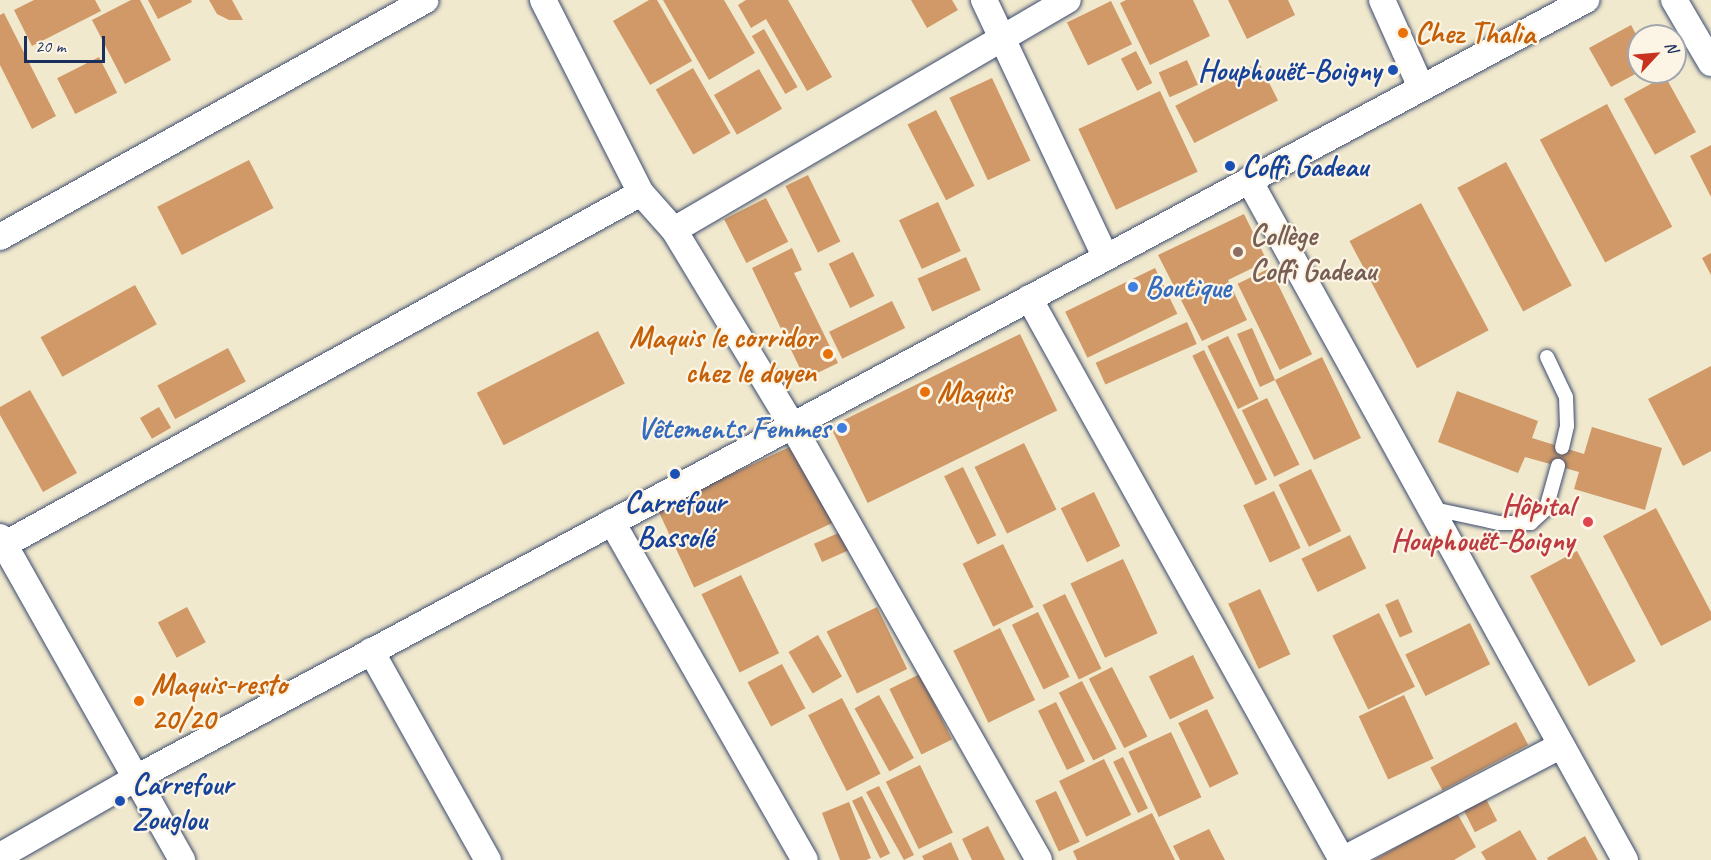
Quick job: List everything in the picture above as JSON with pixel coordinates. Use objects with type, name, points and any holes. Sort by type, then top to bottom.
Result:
[{"type":"street","points":[[0,237],[425,0]]},
{"type":"street","points":[[543,0],[642,193],[674,230],[792,425],[1039,860]]},
{"type":"street","points":[[984,0],[1004,37],[1105,256]]},
{"type":"street","points":[[674,230],[1068,0]]},
{"type":"street","points":[[1382,0],[1421,87]]},
{"type":"street","points":[[0,856],[136,778],[371,651],[1586,0]]},
{"type":"street","points":[[1674,0],[1711,63]]},
{"type":"street","points":[[1249,180],[1625,860]]},
{"type":"street","points":[[182,860],[1,543],[642,193]]},
{"type":"street","points":[[1029,298],[1342,860],[1560,746]]},
{"type":"street","points":[[612,522],[805,860]]},
{"type":"street","points":[[371,651],[488,860]]},
{"type":"lane","points":[[1546,357],[1566,397],[1567,426],[1562,447]]},
{"type":"lane","points":[[1429,507],[1499,523],[1531,523],[1546,509],[1558,466]]},
{"type":"building","points":[[34,0],[95,0],[101,11],[32,46],[14,10]]},
{"type":"building","points":[[131,0],[140,0],[171,60],[125,84],[92,20]]},
{"type":"building","points":[[148,0],[191,0],[192,2],[158,19]]},
{"type":"building","points":[[209,0],[232,0],[243,20],[229,20],[217,14]]},
{"type":"building","points":[[649,0],[657,0],[692,61],[650,85],[613,21]]},
{"type":"building","points":[[663,0],[724,0],[755,53],[709,80]]},
{"type":"building","points":[[746,0],[788,0],[832,77],[807,91],[766,19],[751,28],[738,5]]},
{"type":"building","points":[[911,0],[952,0],[958,10],[927,28]]},
{"type":"building","points":[[1126,0],[1193,0],[1210,36],[1150,65],[1120,3]]},
{"type":"building","points":[[1228,0],[1288,0],[1295,15],[1247,39]]},
{"type":"building","points":[[1111,1],[1132,44],[1088,66],[1067,22]]},
{"type":"building","points":[[4,13],[56,116],[32,129],[0,65],[0,15]]},
{"type":"building","points":[[1627,27],[1627,78],[1611,87],[1589,48]]},
{"type":"building","points":[[764,29],[798,87],[785,94],[752,36]]},
{"type":"building","points":[[1136,51],[1152,83],[1137,91],[1121,59]]},
{"type":"building","points":[[99,57],[117,93],[75,114],[57,78]]},
{"type":"building","points":[[1187,60],[1198,85],[1170,97],[1159,73]]},
{"type":"building","points":[[1259,63],[1278,100],[1194,143],[1175,106]]},
{"type":"building","points":[[693,68],[730,133],[693,154],[656,90]]},
{"type":"building","points":[[759,69],[782,109],[737,135],[714,95]]},
{"type":"building","points":[[992,78],[1030,160],[988,180],[949,98]]},
{"type":"building","points":[[1651,84],[1669,84],[1696,132],[1655,155],[1624,99]]},
{"type":"building","points":[[1160,91],[1198,172],[1116,210],[1078,129]]},
{"type":"building","points":[[1607,104],[1672,227],[1605,262],[1540,140]]},
{"type":"building","points":[[936,110],[975,186],[946,200],[907,125]]},
{"type":"building","points":[[1711,145],[1711,197],[1690,156]]},
{"type":"building","points":[[249,160],[274,208],[182,255],[157,207]]},
{"type":"building","points":[[1506,162],[1572,286],[1523,311],[1457,188]]},
{"type":"building","points":[[808,175],[840,242],[818,252],[786,186]]},
{"type":"building","points":[[766,198],[788,242],[746,263],[724,219]]},
{"type":"building","points":[[938,202],[961,251],[922,269],[899,220]]},
{"type":"building","points":[[1421,203],[1489,330],[1417,368],[1349,241]]},
{"type":"building","points":[[1244,214],[1267,261],[1228,280],[1247,320],[1202,341],[1158,255]]},
{"type":"building","points":[[792,248],[802,270],[794,273],[838,363],[805,379],[752,268]]},
{"type":"building","points":[[853,252],[874,296],[850,308],[829,264]]},
{"type":"building","points":[[1711,253],[1711,275],[1702,258]]},
{"type":"building","points":[[966,257],[981,290],[932,311],[918,279]]},
{"type":"building","points":[[1155,268],[1177,314],[1087,358],[1065,312]]},
{"type":"building","points":[[1270,268],[1312,354],[1280,370],[1238,284]]},
{"type":"building","points":[[135,285],[157,324],[62,377],[41,337]]},
{"type":"building","points":[[892,301],[905,328],[842,359],[829,332]]},
{"type":"building","points":[[1187,322],[1197,344],[1105,385],[1096,363]]},
{"type":"building","points":[[1252,328],[1275,380],[1260,387],[1237,334]]},
{"type":"building","points":[[598,331],[625,384],[504,445],[477,393]]},
{"type":"building","points":[[1020,334],[1057,410],[868,503],[830,426]]},
{"type":"building","points":[[1228,336],[1259,399],[1238,409],[1207,346]]},
{"type":"building","points":[[228,348],[246,382],[175,419],[157,386]]},
{"type":"building","points":[[1204,350],[1267,479],[1255,485],[1192,356]]},
{"type":"building","points":[[1322,357],[1361,438],[1314,460],[1275,380]]},
{"type":"building","points":[[1711,366],[1711,451],[1683,466],[1648,399]]},
{"type":"building","points":[[30,390],[77,473],[43,492],[0,415],[0,407]]},
{"type":"building","points":[[1457,391],[1538,421],[1532,438],[1584,454],[1592,427],[1662,448],[1645,510],[1574,489],[1579,472],[1525,457],[1518,473],[1438,442]]},
{"type":"building","points":[[1267,398],[1299,465],[1274,477],[1242,410]]},
{"type":"building","points":[[159,407],[171,428],[152,439],[140,418]]},
{"type":"building","points":[[1024,443],[1056,510],[1007,534],[975,467]]},
{"type":"building","points":[[796,444],[833,523],[694,588],[657,509]]},
{"type":"building","points":[[963,467],[996,535],[977,545],[944,476]]},
{"type":"building","points":[[1311,469],[1341,531],[1309,547],[1279,485]]},
{"type":"building","points":[[1274,491],[1301,548],[1270,562],[1243,505]]},
{"type":"building","points":[[1094,492],[1120,546],[1087,562],[1061,508]]},
{"type":"building","points":[[1656,508],[1711,612],[1711,620],[1661,646],[1603,536]]},
{"type":"building","points":[[845,530],[853,548],[822,562],[814,544]]},
{"type":"building","points":[[1350,535],[1366,568],[1318,592],[1301,559]]},
{"type":"building","points":[[1003,544],[1034,607],[993,627],[963,564]]},
{"type":"building","points":[[1577,551],[1636,661],[1589,686],[1530,576]]},
{"type":"building","points":[[1123,559],[1158,633],[1105,658],[1070,584]]},
{"type":"building","points":[[741,575],[779,653],[740,672],[701,594]]},
{"type":"building","points":[[1260,589],[1290,654],[1259,669],[1228,604]]},
{"type":"building","points":[[1065,594],[1101,669],[1079,680],[1043,605]]},
{"type":"building","points":[[1398,599],[1413,632],[1400,638],[1385,605]]},
{"type":"building","points":[[187,607],[206,642],[177,658],[158,622]]},
{"type":"building","points":[[877,607],[907,669],[857,694],[827,632]]},
{"type":"building","points":[[1038,612],[1070,677],[1043,689],[1012,625]]},
{"type":"building","points":[[1379,613],[1415,687],[1368,709],[1332,636]]},
{"type":"building","points":[[1470,623],[1490,664],[1425,696],[1405,655]]},
{"type":"building","points":[[1000,628],[1035,700],[988,723],[953,651]]},
{"type":"building","points":[[818,635],[842,677],[813,694],[789,652]]},
{"type":"building","points":[[1193,655],[1214,698],[1170,720],[1149,676]]},
{"type":"building","points":[[782,664],[805,708],[771,726],[748,682]]},
{"type":"building","points":[[1112,667],[1147,736],[1124,748],[1089,679]]},
{"type":"building","points":[[920,674],[952,740],[921,755],[889,689]]},
{"type":"building","points":[[1082,681],[1117,749],[1093,761],[1059,693]]},
{"type":"building","points":[[879,695],[914,758],[889,772],[855,709]]},
{"type":"building","points":[[1404,695],[1434,758],[1388,780],[1359,716]]},
{"type":"building","points":[[842,698],[881,774],[847,791],[808,715]]},
{"type":"building","points":[[1056,702],[1085,761],[1067,770],[1038,711]]},
{"type":"building","points":[[1207,709],[1239,774],[1210,788],[1178,723]]},
{"type":"building","points":[[1516,722],[1528,745],[1443,790],[1430,768]]},
{"type":"building","points":[[1171,732],[1201,797],[1159,817],[1128,752]]},
{"type":"building","points":[[1123,757],[1148,808],[1138,813],[1113,762]]},
{"type":"building","points":[[1104,759],[1131,815],[1086,837],[1059,781]]},
{"type":"building","points":[[920,765],[953,832],[919,849],[886,782]]},
{"type":"building","points":[[879,786],[914,855],[904,860],[866,792]]},
{"type":"building","points":[[1056,791],[1080,842],[1059,851],[1035,801]]},
{"type":"building","points":[[1484,795],[1497,821],[1475,832],[1462,806]]},
{"type":"building","points":[[862,796],[890,854],[880,858],[852,801]]},
{"type":"building","points":[[849,802],[871,858],[866,860],[840,860],[822,813]]},
{"type":"building","points":[[1152,813],[1175,860],[1077,860],[1073,851]]},
{"type":"building","points":[[1457,813],[1476,847],[1454,860],[1374,860]]},
{"type":"building","points":[[988,826],[1005,860],[972,860],[962,839]]},
{"type":"building","points":[[1209,829],[1225,860],[1180,860],[1173,846]]},
{"type":"building","points":[[1520,830],[1537,860],[1486,860],[1481,852]]},
{"type":"building","points":[[1585,836],[1598,860],[1548,860],[1547,858]]},
{"type":"building","points":[[951,842],[959,860],[924,860],[922,856]]},
{"type":"place","name":"Chez Thalia","points":[[1403,33]]},
{"type":"place","name":"Houphouët-Boigny","points":[[1393,70]]},
{"type":"place","name":"Coffi Gadeau","points":[[1230,166]]},
{"type":"place","name":"Collège Coffi Gadeau","points":[[1238,252]]},
{"type":"place","name":"Boutique","points":[[1133,287]]},
{"type":"place","name":"Maquis le corridor chez le doyen","points":[[828,354]]},
{"type":"place","name":"Maquis","points":[[925,392]]},
{"type":"place","name":"Vêtements Femmes","points":[[842,428]]},
{"type":"place","name":"Carrefour Bassolé","points":[[675,474]]},
{"type":"place","name":"Hôpital Houphouët-Boigny","points":[[1588,522]]},
{"type":"place","name":"Maquis-resto 20/20","points":[[139,701]]},
{"type":"place","name":"Carrefour Zouglou","points":[[120,801]]}]
